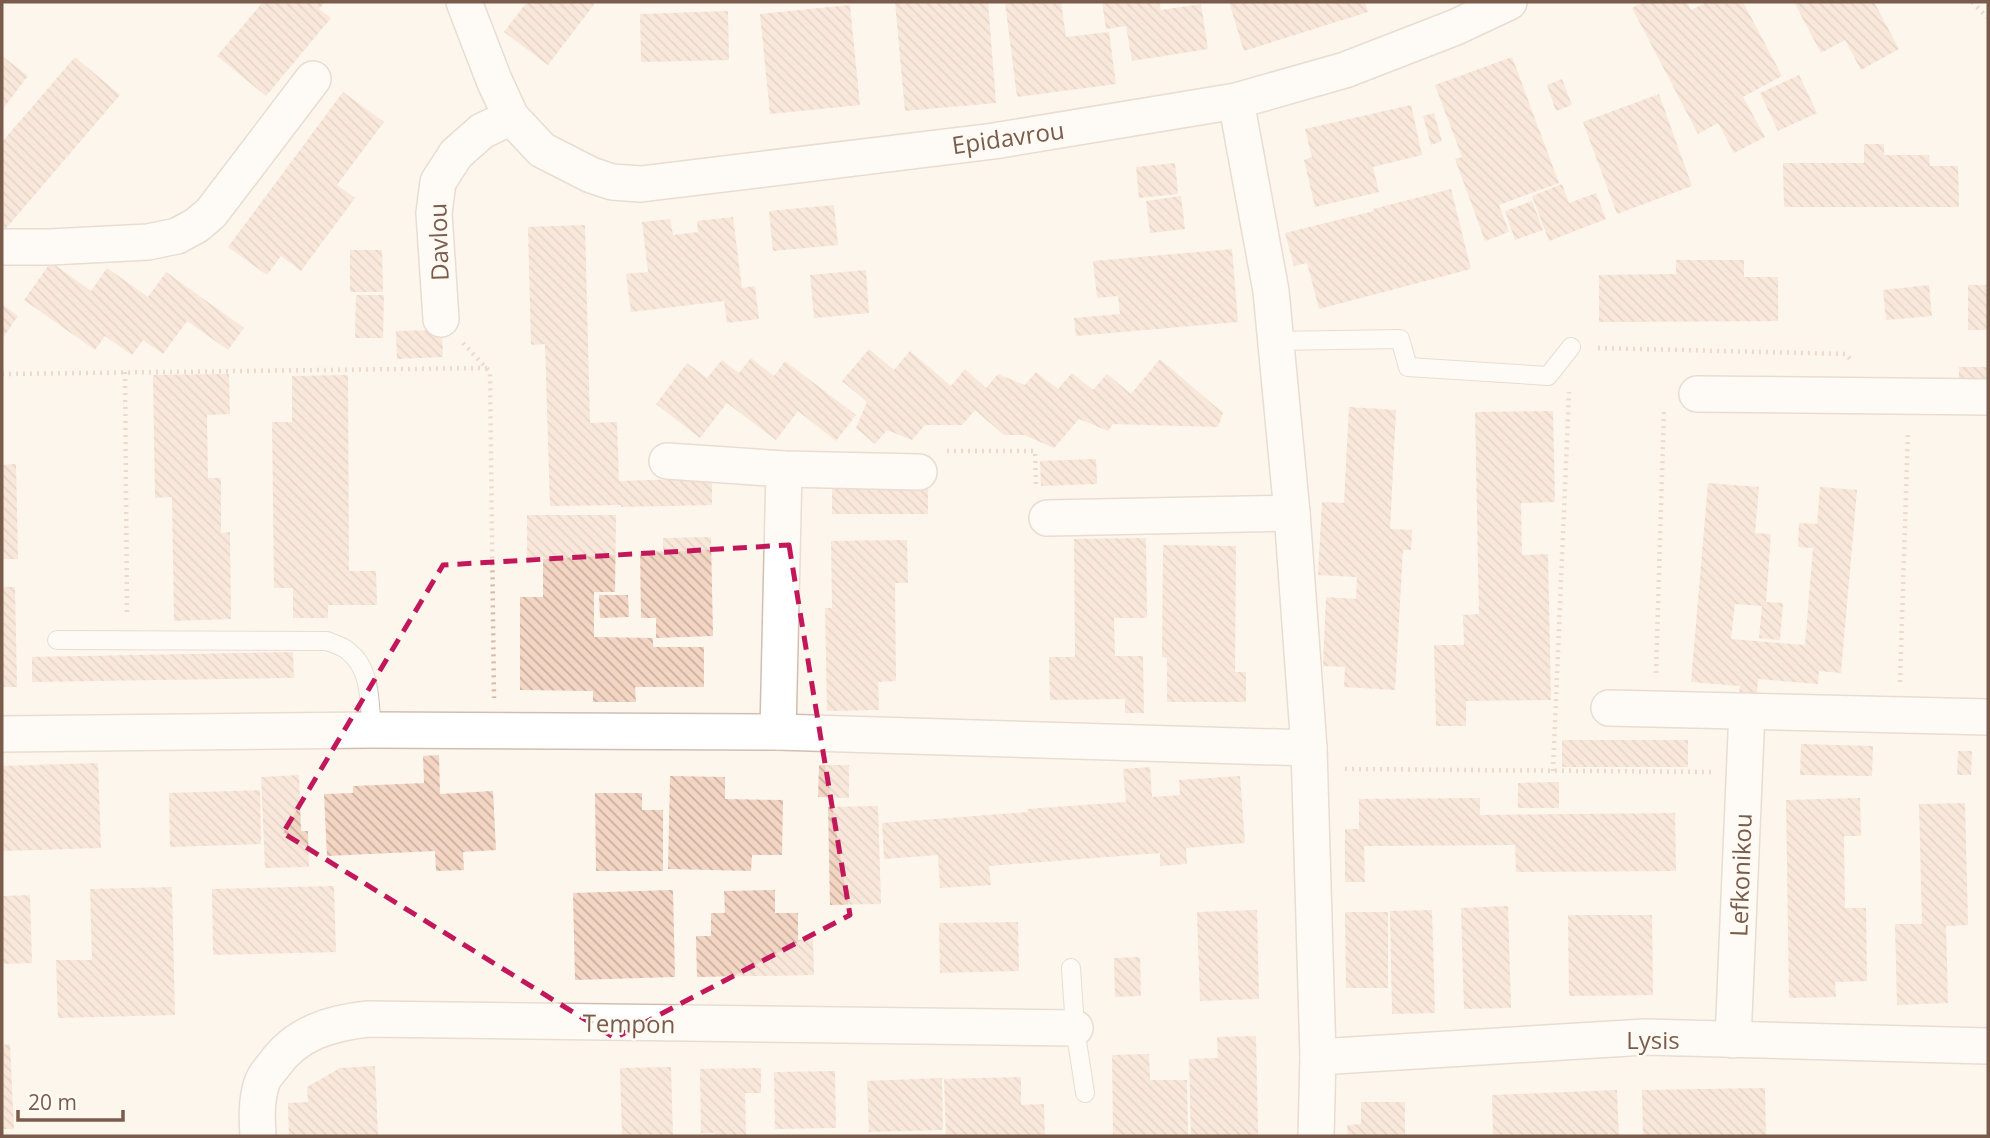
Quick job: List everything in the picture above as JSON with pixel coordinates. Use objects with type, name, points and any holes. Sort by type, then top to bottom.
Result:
[{"type":"street","name":"Epidavrou","points":[[464,2],[511,117],[542,150],[590,175],[612,182],[641,184],[994,141],[1236,101],[1345,70],[1448,14],[1509,2]]},
{"type":"street","points":[[2,247],[148,242],[177,236],[211,213],[313,79]]},
{"type":"street","points":[[1236,101],[1271,291],[1292,513],[1309,758],[1318,1057],[1316,1136]]},
{"type":"street","name":"Davlou","points":[[441,319],[434,213],[438,182],[456,154],[482,131],[511,117]]},
{"type":"street","points":[[1697,394],[1988,397]]},
{"type":"street","points":[[667,461],[784,469],[919,472]]},
{"type":"street","points":[[778,732],[784,469]]},
{"type":"street","points":[[1047,518],[1292,513]]},
{"type":"street","points":[[1609,708],[1988,717]]},
{"type":"street","name":"Lefkonikou","points":[[1733,1040],[1747,711]]},
{"type":"street","points":[[2,734],[372,730],[778,732],[1309,758]]},
{"type":"street","name":"Tempon","points":[[258,1136],[257,1107],[262,1082],[277,1060],[294,1042],[339,1022],[368,1019],[1075,1028]]},
{"type":"street","name":"Lysis","points":[[1318,1057],[1645,1037],[1988,1046]]},
{"type":"lane","points":[[1276,341],[1400,339],[1408,367],[1548,376],[1571,347]]},
{"type":"lane","points":[[57,640],[327,641],[348,650],[363,668],[368,685],[372,730]]},
{"type":"lane","points":[[1072,968],[1075,1028],[1085,1093]]},
{"type":"path","points":[[1972,2],[1988,18]]},
{"type":"path","points":[[441,319],[490,372],[494,731]]},
{"type":"path","points":[[1553,771],[1571,347]]},
{"type":"path","points":[[2,374],[487,368]]},
{"type":"path","points":[[125,372],[127,641]]},
{"type":"path","points":[[1655,709],[1664,401],[1697,394]]},
{"type":"path","points":[[1899,715],[1909,396]]},
{"type":"path","points":[[919,472],[932,451],[1035,451],[1036,507],[1047,518]]},
{"type":"path","points":[[1309,758],[1553,771],[1744,773]]},
{"type":"highlighted area","points":[[789,545],[850,915],[615,1038],[283,833],[443,565]]},
{"type":"building","points":[[263,2],[325,2],[319,9],[331,18],[266,96],[217,56]]},
{"type":"building","points":[[527,2],[596,2],[548,65],[504,32]]},
{"type":"building","points":[[895,2],[988,2],[996,103],[905,111]]},
{"type":"building","points":[[1005,2],[1061,2],[1066,37],[1109,32],[1116,84],[1017,97]]},
{"type":"building","points":[[1102,2],[1159,2],[1161,10],[1201,4],[1208,49],[1132,61],[1126,26],[1106,29]]},
{"type":"building","points":[[1229,2],[1365,2],[1368,12],[1244,51]]},
{"type":"building","points":[[1644,2],[1687,2],[1691,10],[1707,2],[1743,2],[1782,76],[1743,97],[1765,137],[1734,153],[1718,123],[1698,134],[1632,8]]},
{"type":"building","points":[[1794,2],[1874,2],[1899,49],[1861,70],[1845,40],[1821,53]]},
{"type":"building","points":[[850,5],[860,105],[770,114],[760,14]]},
{"type":"building","points":[[728,11],[729,60],[641,62],[640,14]]},
{"type":"building","points":[[2,56],[28,76],[2,110]]},
{"type":"building","points":[[75,57],[120,95],[2,233],[2,142]]},
{"type":"building","points":[[1512,57],[1559,183],[1499,205],[1509,232],[1485,241],[1455,159],[1462,157],[1435,85]]},
{"type":"building","points":[[1799,75],[1817,113],[1778,131],[1760,93]]},
{"type":"building","points":[[1562,79],[1572,105],[1556,111],[1547,85]]},
{"type":"building","points":[[343,92],[384,122],[337,185],[355,198],[301,271],[281,256],[267,275],[228,247]]},
{"type":"building","points":[[1659,94],[1692,186],[1617,214],[1583,122]]},
{"type":"building","points":[[1411,105],[1422,155],[1373,167],[1379,192],[1315,207],[1304,160],[1312,157],[1305,129]]},
{"type":"building","points":[[1434,113],[1442,141],[1431,145],[1423,116]]},
{"type":"building","points":[[1864,144],[1884,144],[1884,155],[1929,155],[1930,166],[1958,166],[1959,207],[1784,207],[1783,163],[1864,163]]},
{"type":"building","points":[[1175,163],[1178,194],[1139,198],[1136,167]]},
{"type":"building","points":[[1562,184],[1569,203],[1596,193],[1606,219],[1549,241],[1532,196]]},
{"type":"building","points":[[1451,189],[1471,269],[1319,309],[1307,263],[1294,266],[1285,233]]},
{"type":"building","points":[[1181,196],[1185,229],[1150,233],[1146,201]]},
{"type":"building","points":[[1532,201],[1543,230],[1515,240],[1505,211]]},
{"type":"building","points":[[834,205],[838,245],[773,251],[769,211]]},
{"type":"building","points":[[733,217],[742,288],[755,286],[759,319],[727,323],[724,301],[631,312],[626,274],[648,272],[642,222],[670,219],[673,235],[698,232],[697,221]]},
{"type":"building","points":[[585,225],[590,423],[617,422],[619,481],[712,478],[712,505],[550,506],[545,344],[531,345],[528,227]]},
{"type":"building","points":[[1232,249],[1238,322],[1076,336],[1074,318],[1120,314],[1118,296],[1097,298],[1093,261]]},
{"type":"building","points":[[350,250],[382,250],[383,292],[350,292]]},
{"type":"building","points":[[1676,260],[1744,260],[1744,277],[1778,277],[1778,321],[1599,322],[1599,275],[1676,274]]},
{"type":"building","points":[[51,262],[91,291],[107,268],[148,297],[166,272],[244,328],[228,350],[187,321],[163,354],[143,340],[132,355],[105,336],[95,350],[24,300]]},
{"type":"building","points":[[866,270],[869,313],[814,318],[810,275]]},
{"type":"building","points":[[1929,285],[1932,316],[1886,320],[1883,290]]},
{"type":"building","points":[[1968,285],[1988,285],[1988,330],[1968,330]]},
{"type":"building","points":[[356,295],[384,295],[383,338],[355,338]]},
{"type":"building","points":[[2,304],[18,316],[2,339]]},
{"type":"building","points":[[442,330],[443,357],[397,359],[396,331]]},
{"type":"building","points":[[869,349],[894,370],[910,351],[951,386],[965,369],[986,388],[998,374],[1025,385],[1036,372],[1058,389],[1072,373],[1093,390],[1107,374],[1131,394],[1160,359],[1223,413],[1218,427],[1113,424],[1108,431],[1079,419],[1054,448],[1024,435],[1004,435],[975,410],[962,425],[925,425],[912,440],[887,430],[875,444],[856,428],[867,402],[842,381]]},
{"type":"building","points":[[751,358],[774,376],[785,361],[856,415],[836,441],[798,411],[776,440],[727,403],[700,438],[656,404],[687,363],[707,378],[722,360],[739,373]]},
{"type":"building","points":[[1959,367],[1988,367],[1988,393],[1959,393]]},
{"type":"building","points":[[229,374],[230,414],[207,415],[208,478],[221,478],[221,533],[230,532],[231,619],[174,621],[172,497],[155,498],[153,375]]},
{"type":"building","points":[[348,375],[349,571],[376,571],[377,605],[328,605],[328,618],[293,618],[293,588],[274,588],[272,422],[292,422],[292,376]]},
{"type":"building","points":[[1349,407],[1396,410],[1390,529],[1412,530],[1411,550],[1403,550],[1395,690],[1344,687],[1345,667],[1323,666],[1326,597],[1356,599],[1357,577],[1318,575],[1322,502],[1344,503]]},
{"type":"building","points":[[1553,411],[1555,502],[1521,503],[1522,555],[1548,554],[1551,700],[1466,701],[1466,726],[1436,726],[1434,645],[1464,645],[1463,615],[1479,614],[1475,412]]},
{"type":"building","points":[[1096,459],[1097,484],[1041,486],[1040,461]]},
{"type":"building","points":[[16,464],[18,559],[2,559],[2,465]]},
{"type":"building","points":[[1708,483],[1759,487],[1755,533],[1771,534],[1766,602],[1783,603],[1780,640],[1759,638],[1762,606],[1735,604],[1731,639],[1805,645],[1813,548],[1798,547],[1799,523],[1817,524],[1820,487],[1857,490],[1841,673],[1819,671],[1818,684],[1758,679],[1756,703],[1738,701],[1740,686],[1691,682]]},
{"type":"building","points":[[832,486],[928,486],[928,514],[832,514]]},
{"type":"building","points":[[527,515],[616,515],[615,592],[594,592],[594,637],[653,638],[653,647],[704,647],[704,687],[635,687],[636,702],[593,702],[593,691],[520,690],[520,597],[543,597],[543,557],[527,557]]},
{"type":"building","points":[[711,537],[713,636],[656,638],[656,618],[641,618],[640,551],[663,551],[663,538]]},
{"type":"building","points":[[1146,538],[1147,618],[1114,618],[1115,656],[1143,656],[1144,713],[1125,713],[1125,699],[1050,700],[1049,657],[1075,657],[1074,539]]},
{"type":"building","points":[[907,540],[908,583],[895,583],[896,681],[878,682],[879,710],[827,711],[825,608],[832,608],[831,541]]},
{"type":"building","points":[[1163,545],[1236,546],[1235,672],[1246,672],[1246,702],[1167,702],[1167,658],[1162,657]]},
{"type":"building","points":[[2,587],[15,587],[17,687],[2,687]]},
{"type":"building","points":[[599,595],[628,595],[629,617],[600,618]]},
{"type":"building","points":[[293,652],[294,678],[32,682],[32,657]]},
{"type":"building","points":[[1562,740],[1688,740],[1688,767],[1562,767]]},
{"type":"building","points":[[1801,744],[1873,746],[1872,776],[1800,775]]},
{"type":"building","points":[[1958,751],[1972,751],[1971,775],[1957,775]]},
{"type":"building","points":[[439,755],[440,794],[493,791],[496,850],[463,852],[464,870],[436,871],[435,851],[327,856],[324,794],[353,793],[353,786],[424,783],[423,756]]},
{"type":"building","points":[[98,763],[101,848],[2,851],[2,766]]},
{"type":"building","points":[[819,765],[849,765],[849,798],[818,797]]},
{"type":"building","points":[[1150,767],[1152,797],[1180,795],[1179,780],[1240,776],[1245,843],[1186,848],[1187,864],[1160,866],[1160,853],[989,866],[991,885],[940,888],[938,855],[884,859],[882,823],[1126,802],[1123,769]]},
{"type":"building","points":[[299,775],[301,831],[308,831],[309,867],[265,868],[261,777]]},
{"type":"building","points":[[670,776],[725,777],[725,799],[783,800],[782,855],[752,855],[751,871],[668,869]]},
{"type":"building","points":[[1559,782],[1559,808],[1518,808],[1518,783]]},
{"type":"building","points":[[260,790],[261,844],[170,847],[169,793]]},
{"type":"building","points":[[595,793],[642,793],[642,810],[663,810],[663,871],[596,871]]},
{"type":"building","points":[[1480,798],[1480,815],[1675,813],[1676,871],[1516,872],[1515,845],[1364,846],[1365,882],[1345,882],[1345,829],[1359,829],[1359,799]]},
{"type":"building","points":[[1860,798],[1861,836],[1844,836],[1845,908],[1866,908],[1867,981],[1835,982],[1836,997],[1789,998],[1786,800]]},
{"type":"building","points":[[1965,803],[1968,925],[1946,926],[1948,1003],[1897,1005],[1895,924],[1922,924],[1919,804]]},
{"type":"building","points":[[878,806],[881,904],[830,905],[828,807]]},
{"type":"building","points":[[334,886],[336,952],[213,955],[212,889]]},
{"type":"building","points":[[172,887],[175,1015],[58,1018],[56,960],[92,960],[90,889]]},
{"type":"building","points":[[673,890],[675,977],[575,980],[573,893]]},
{"type":"building","points":[[775,890],[775,913],[798,913],[798,940],[813,939],[814,975],[697,977],[696,936],[711,936],[711,913],[725,913],[724,891]]},
{"type":"building","points":[[30,895],[32,963],[2,964],[2,896]]},
{"type":"building","points":[[1508,906],[1511,1008],[1464,1009],[1461,908]]},
{"type":"building","points":[[1257,910],[1259,999],[1200,1001],[1197,912]]},
{"type":"building","points":[[1432,910],[1435,1013],[1392,1014],[1390,911]]},
{"type":"building","points":[[1345,912],[1388,912],[1388,988],[1346,988]]},
{"type":"building","points":[[1568,915],[1652,915],[1653,995],[1569,996]]},
{"type":"building","points":[[1018,922],[1019,971],[940,973],[939,923]]},
{"type":"building","points":[[1140,957],[1141,996],[1115,997],[1114,958]]},
{"type":"building","points":[[1256,1036],[1258,1136],[1191,1136],[1189,1059],[1218,1058],[1217,1037]]},
{"type":"building","points":[[10,1044],[14,1129],[2,1129],[2,1045]]},
{"type":"building","points":[[1149,1054],[1150,1080],[1187,1080],[1188,1136],[1113,1136],[1112,1055]]},
{"type":"building","points":[[375,1066],[378,1136],[289,1136],[288,1103],[308,1102],[307,1087],[340,1068]]},
{"type":"building","points":[[671,1067],[673,1136],[622,1136],[620,1068]]},
{"type":"building","points":[[761,1068],[761,1093],[745,1093],[746,1136],[701,1133],[700,1069]]},
{"type":"building","points":[[835,1071],[836,1128],[775,1129],[774,1072]]},
{"type":"building","points":[[1021,1077],[1021,1105],[1044,1104],[1045,1135],[946,1136],[944,1079]]},
{"type":"building","points":[[942,1078],[943,1130],[869,1132],[867,1081]]},
{"type":"building","points":[[1765,1088],[1766,1136],[1643,1136],[1642,1090]]},
{"type":"building","points":[[1617,1090],[1619,1136],[1493,1136],[1492,1095]]},
{"type":"building","points":[[1361,1102],[1405,1102],[1405,1136],[1348,1136],[1347,1125],[1361,1124]]}]
